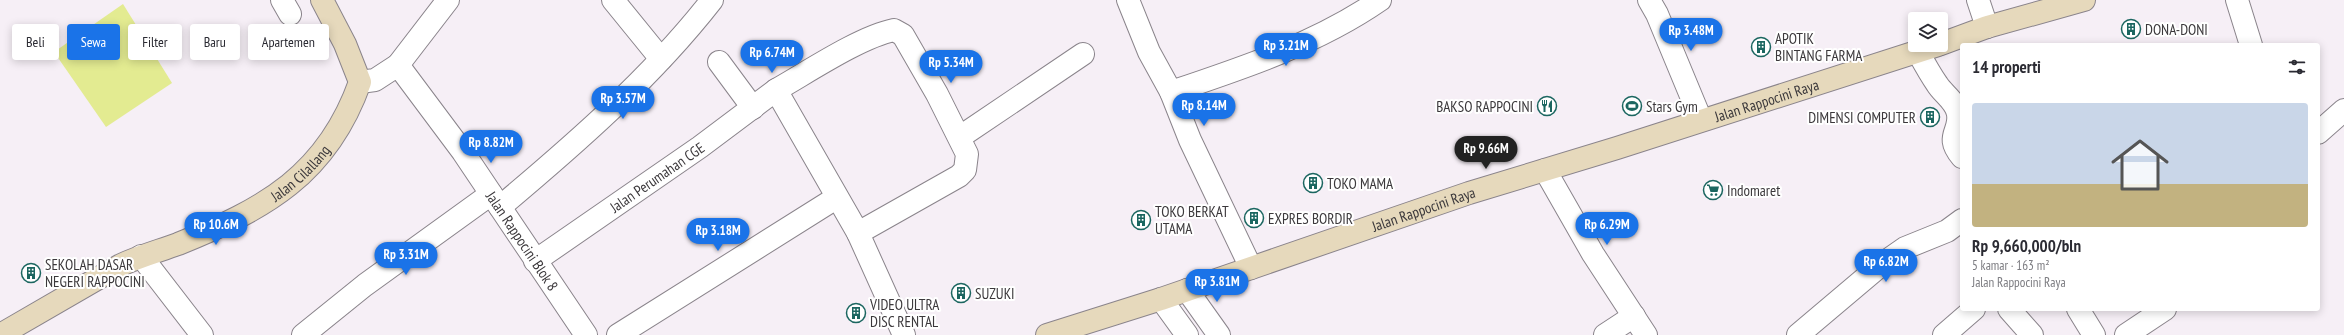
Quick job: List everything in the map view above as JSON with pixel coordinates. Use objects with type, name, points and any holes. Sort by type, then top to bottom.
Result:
[{"type":"main road","name":"Jalan Rappocini Raya","points":[[1948,42],[1987,27],[2084,0]]},
{"type":"main road","points":[[324,1],[348,51],[360,82]]},
{"type":"main road","name":"Jalan Rappocini Raya","points":[[1047,335],[1161,299],[1469,193],[1918,52]]},
{"type":"main road","name":"Jalan Cilallang","points":[[0,335],[84,285],[141,256],[177,244],[239,218],[271,201],[313,164],[337,130],[352,104],[360,82]]},
{"type":"street","points":[[360,82],[375,80],[398,65],[448,0]]},
{"type":"street","points":[[613,0],[661,59]]},
{"type":"street","points":[[303,335],[365,285],[546,169],[661,59],[712,0]]},
{"type":"street","points":[[1128,0],[1149,52],[1171,92],[1190,140],[1251,268]]},
{"type":"street","points":[[1171,92],[1236,70],[1312,38],[1356,17],[1380,0]]},
{"type":"street","points":[[1649,0],[1657,14],[1701,120]]},
{"type":"street","points":[[1978,0],[1987,27]]},
{"type":"street","points":[[2237,0],[2250,43]]},
{"type":"street","name":"Jalan Perumahan CGE","points":[[535,261],[700,147],[776,90],[883,32],[894,30],[903,35],[960,137],[967,154],[965,170],[959,176],[858,233]]},
{"type":"street","points":[[1918,52],[1938,86],[1955,104],[1959,115],[1953,139],[1956,149],[1960,154]]},
{"type":"street","points":[[960,137],[1083,54]]},
{"type":"street","points":[[718,62],[753,108]]},
{"type":"street","name":"Jalan Rappocini Blok 8","points":[[398,65],[463,152],[586,335]]},
{"type":"street","points":[[776,90],[836,198],[858,233],[904,335]]},
{"type":"street","points":[[2320,131],[2344,110]]},
{"type":"street","points":[[1545,170],[1593,254],[1646,335]]},
{"type":"street","points":[[618,335],[836,198]]},
{"type":"street","points":[[1798,335],[1882,264],[1905,248],[1947,231],[1960,221]]},
{"type":"street","points":[[141,256],[202,335]]},
{"type":"street","points":[[1187,290],[1219,335]]},
{"type":"street","points":[[1161,299],[1187,335]]},
{"type":"street","points":[[1944,335],[1972,311]]},
{"type":"street","points":[[2011,311],[2032,335]]},
{"type":"street","points":[[2079,311],[2094,335]]},
{"type":"street","points":[[2126,335],[2162,311]]},
{"type":"street","points":[[1605,335],[1634,316]]},
{"type":"green space","points":[[123,4],[135,24],[128,24],[128,60],[158,60],[172,83],[106,127],[59,59],[59,49],[67,43],[67,60],[120,60],[120,24],[94,24]]},
{"type":"place","name":"DONA-DONI","points":[[2131,29]]},
{"type":"place","name":"APOTIK BINTANG FARMA","points":[[1761,47]]},
{"type":"place","name":"BAKSO RAPPOCINI","points":[[1547,106]]},
{"type":"place","name":"Stars Gym","points":[[1632,106]]},
{"type":"place","name":"DIMENSI COMPUTER","points":[[1930,117]]},
{"type":"place","name":"TOKO MAMA","points":[[1313,183]]},
{"type":"place","name":"Indomaret","points":[[1713,190]]},
{"type":"place","name":"EXPRES BORDIR","points":[[1254,218]]},
{"type":"place","name":"TOKO BERKAT UTAMA","points":[[1141,220]]},
{"type":"place","name":"SEKOLAH DASAR NEGERI RAPPOCINI","points":[[31,273]]},
{"type":"place","name":"SUZUKI","points":[[961,293]]},
{"type":"place","name":"VIDEO ULTRA DISC RENTAL","points":[[856,313]]}]
